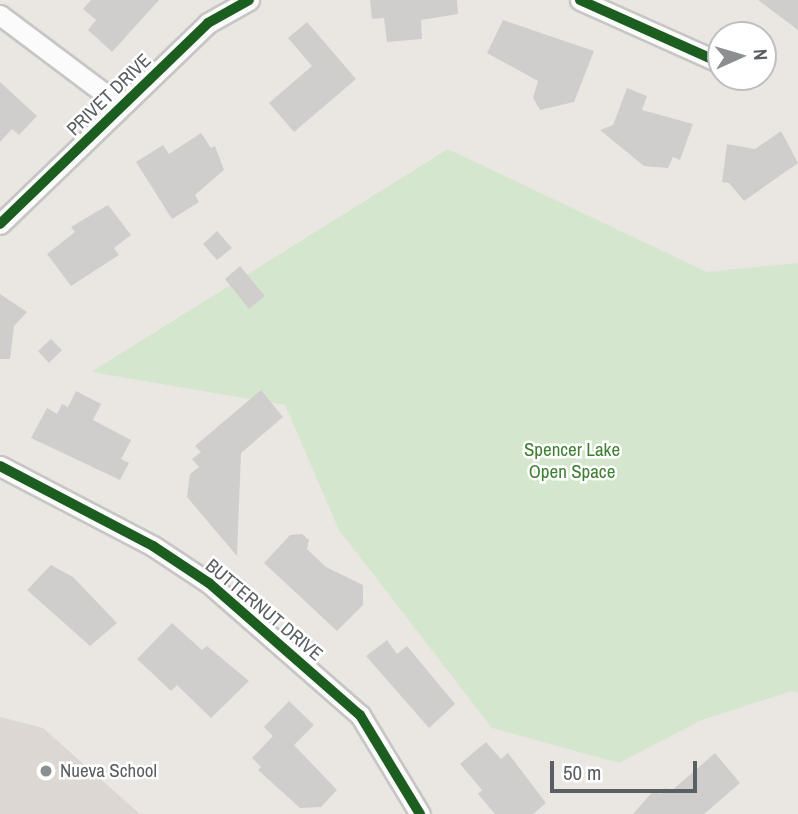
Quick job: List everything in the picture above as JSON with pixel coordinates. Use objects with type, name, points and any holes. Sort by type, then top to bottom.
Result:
[{"type":"street","name":"PRIVET DRIVE","points":[[0,224],[208,23],[249,0]]},
{"type":"street","points":[[580,0],[707,57]]},
{"type":"street","points":[[0,15],[121,106]]},
{"type":"street","name":"BUTTERNUT DRIVE","points":[[0,466],[153,546],[209,583],[359,715],[420,814]]},
{"type":"shaded area","name":"Nueva School","points":[[0,717],[43,728],[140,814],[0,814]]},
{"type":"green space","name":"Spencer Lake Open Space","points":[[448,149],[707,272],[798,263],[798,693],[792,691],[702,720],[619,763],[492,728],[339,530],[285,405],[91,372]]},
{"type":"building","points":[[91,0],[159,0],[112,52],[88,30],[96,20],[83,9]]},
{"type":"building","points":[[370,0],[457,0],[458,14],[421,20],[422,39],[387,42],[384,18],[372,19]]},
{"type":"building","points":[[758,0],[798,0],[798,30]]},
{"type":"building","points":[[503,20],[594,51],[574,102],[540,110],[533,98],[538,81],[487,53]]},
{"type":"building","points":[[307,22],[356,79],[294,132],[269,103],[312,66],[288,38]]},
{"type":"building","points":[[0,82],[37,116],[19,135],[12,129],[0,142]]},
{"type":"building","points":[[627,88],[647,96],[642,110],[693,124],[680,160],[673,157],[668,168],[644,166],[600,130],[613,125]]},
{"type":"building","points":[[781,131],[798,163],[744,201],[729,183],[722,182],[727,144],[755,149]]},
{"type":"building","points":[[201,133],[211,148],[215,146],[224,170],[195,195],[199,202],[172,219],[136,162],[163,145],[169,154]]},
{"type":"building","points":[[108,205],[131,235],[114,248],[119,255],[71,286],[47,254],[75,232],[71,227]]},
{"type":"building","points":[[217,231],[232,248],[217,260],[203,244]]},
{"type":"building","points":[[240,266],[265,296],[249,309],[225,279]]},
{"type":"building","points":[[0,294],[27,312],[14,326],[10,359],[0,359]]},
{"type":"building","points":[[51,339],[62,350],[49,363],[38,351]]},
{"type":"building","points":[[261,390],[283,417],[241,453],[237,556],[187,497],[190,474],[199,467],[192,459],[201,452],[195,446]]},
{"type":"building","points":[[76,391],[101,404],[93,420],[131,440],[121,459],[129,463],[120,480],[31,438],[47,408],[57,414],[62,404],[68,407]]},
{"type":"building","points":[[302,534],[309,540],[307,549],[326,567],[363,585],[363,605],[337,631],[264,563],[290,535]]},
{"type":"building","points":[[51,565],[73,577],[117,623],[90,646],[27,590]]},
{"type":"building","points":[[172,623],[202,650],[207,646],[249,681],[211,718],[177,685],[171,691],[137,659]]},
{"type":"building","points":[[387,640],[397,654],[407,646],[455,704],[429,728],[366,656]]},
{"type":"building","points":[[289,701],[314,725],[294,745],[337,790],[321,807],[300,808],[258,770],[261,767],[252,758],[273,736],[264,727]]},
{"type":"building","points":[[486,742],[501,759],[508,753],[546,803],[533,814],[495,814],[478,794],[482,790],[460,764]]},
{"type":"building","points":[[715,753],[740,783],[704,814],[633,814],[655,789],[659,794],[666,788],[670,792]]},
{"type":"cycle path","points":[[0,224],[208,23],[249,0]]},
{"type":"cycle path","points":[[580,0],[707,57]]},
{"type":"cycle path","points":[[0,466],[153,546],[209,583],[360,715],[420,814]]},
{"type":"place","name":"Nueva School","points":[[46,771]]}]
